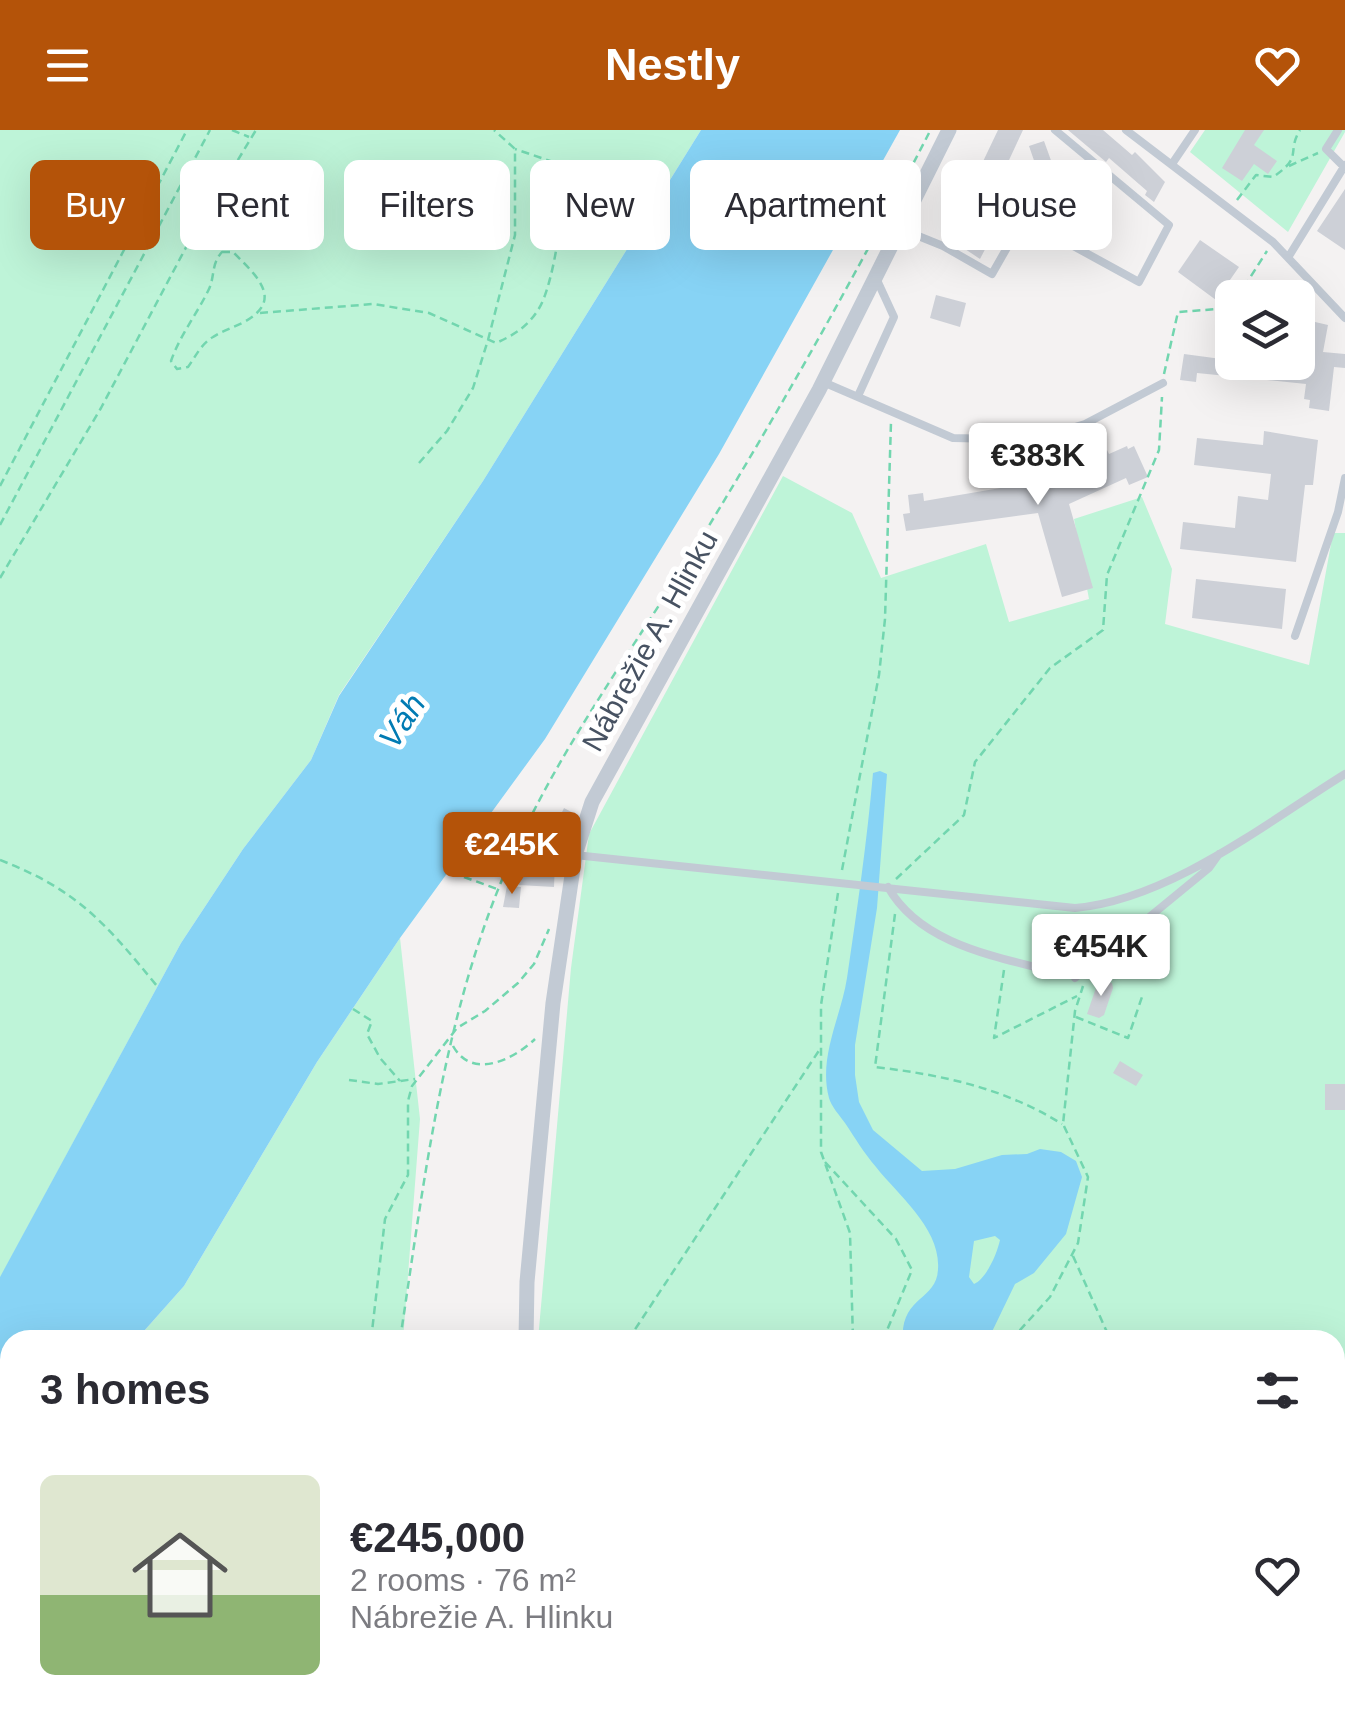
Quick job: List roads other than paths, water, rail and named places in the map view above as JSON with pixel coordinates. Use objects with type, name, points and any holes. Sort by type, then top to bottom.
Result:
[{"type":"street","name":"Nábrežie A. Hlinku","points":[[921,189],[950,130]]},
{"type":"street","name":"Nábrežie A. Hlinku","points":[[526,1330],[527,1282],[551,1023],[575,855],[592,802],[816,379],[890,250]]},
{"type":"lane","points":[[1056,130],[1091,160]]},
{"type":"lane","points":[[1172,164],[1195,130]]},
{"type":"lane","points":[[1289,256],[1344,166],[1326,149],[1338,130]]},
{"type":"lane","points":[[1132,132],[1273,242],[1345,318]]},
{"type":"lane","points":[[1099,167],[1169,226],[1139,282],[1056,236],[1099,167]]},
{"type":"lane","points":[[949,250],[992,274],[1006,250]]},
{"type":"lane","points":[[858,396],[894,318],[876,278]]},
{"type":"lane","points":[[816,379],[953,438],[1034,436],[1085,424],[1162,383]]},
{"type":"lane","points":[[1034,436],[1039,462]]},
{"type":"lane","points":[[1295,636],[1338,512],[1345,478]]},
{"type":"lane","points":[[575,855],[1075,908],[1110,905],[1189,871],[1345,774]]},
{"type":"lane","points":[[1080,980],[1210,868],[1222,851]]},
{"type":"lane","points":[[885,887],[921,924],[957,943],[1060,973]]},
{"type":"water","name":"Váh","points":[[701,130],[900,130],[883,160],[690,160],[690,250],[833,250],[719,454],[545,739],[400,938],[317,1062],[184,1286],[145,1330],[0,1330],[0,1277],[181,943],[243,849],[311,760],[339,696],[483,481],[626,250],[670,250],[670,180]]},
{"type":"water","points":[[880,771],[887,774],[877,908],[855,1045],[859,1102],[873,1130],[922,1171],[955,1169],[1040,1149],[1061,1152],[1076,1161],[1082,1177],[1066,1234],[1034,1273],[1015,1284],[993,1330],[904,1330],[912,1307],[936,1279],[933,1240],[829,1098],[828,1052],[847,978],[873,773]],"holes":[[[995,1236],[1000,1240],[983,1277],[974,1284],[969,1277],[974,1241]]]}]
